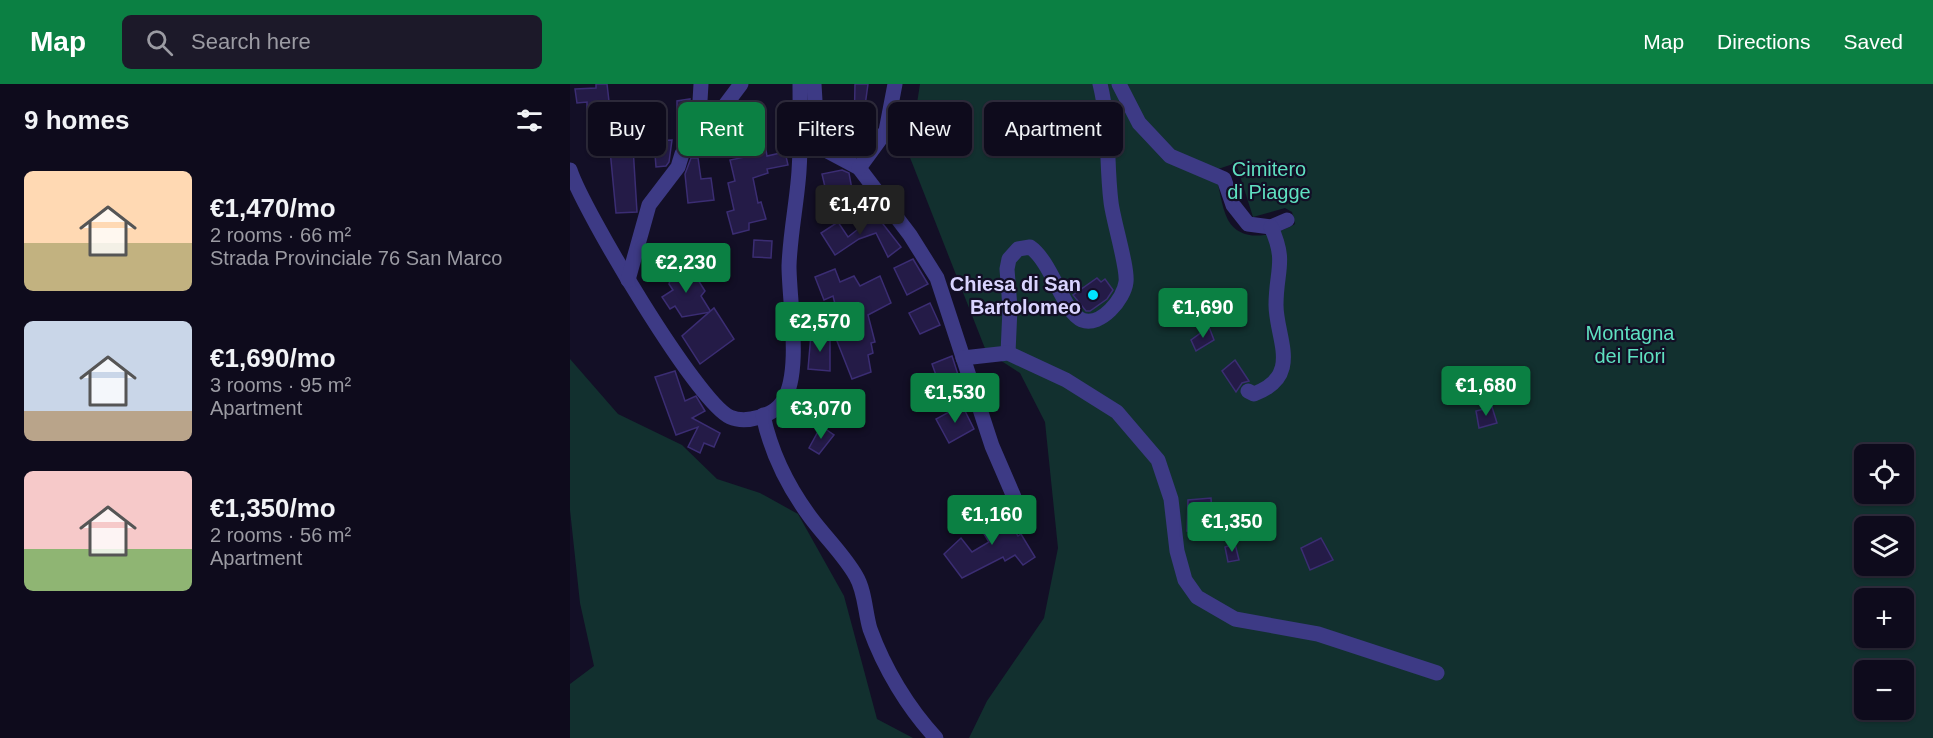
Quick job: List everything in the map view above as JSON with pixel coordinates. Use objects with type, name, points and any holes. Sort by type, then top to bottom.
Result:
[{"type":"street","points":[[700,102],[701,84]]},
{"type":"street","points":[[728,102],[741,84]]},
{"type":"street","points":[[570,170],[578,193],[628,280],[702,390],[719,409],[730,417],[741,419],[763,415],[776,410],[784,401],[791,372],[793,329],[789,265],[799,169],[800,84]]},
{"type":"street","points":[[814,84],[817,135],[820,143],[829,152],[859,168],[910,235],[937,278],[992,446],[1014,497]]},
{"type":"street","points":[[859,168],[886,131],[895,84]]},
{"type":"street","points":[[1008,352],[1010,308],[1007,269],[1009,259],[1018,249],[1030,247],[1035,250],[1054,276],[1073,313],[1080,319],[1088,321],[1104,316],[1122,297],[1127,280],[1111,201],[1110,150],[1100,84]]},
{"type":"street","points":[[1119,84],[1139,123],[1170,156],[1224,179],[1233,205],[1248,224],[1271,227],[1287,220]]},
{"type":"street","points":[[628,280],[649,205],[678,167],[681,156]]},
{"type":"street","points":[[1248,391],[1254,394],[1264,390],[1276,379],[1284,362],[1284,343],[1276,306],[1281,256],[1271,227]]},
{"type":"street","points":[[963,358],[1008,352],[1066,380],[1117,412],[1158,460],[1171,499],[1177,551],[1185,580],[1197,597],[1235,619],[1318,634],[1437,673]]},
{"type":"street","points":[[763,415],[770,447],[782,470],[810,517],[858,578],[870,629],[890,671],[918,719],[936,738]]},
{"type":"green space","points":[[920,84],[1933,84],[1933,738],[969,738],[987,701],[1044,618],[1058,548],[1045,422],[1020,373],[986,351],[909,156],[972,156],[972,102],[917,102]],"holes":[[[1236,163],[1253,217],[1285,208],[1292,212],[1295,224],[1278,232],[1260,235],[1242,233],[1234,228],[1224,208],[1215,170]]]},
{"type":"green space","points":[[570,359],[618,414],[682,445],[717,479],[760,493],[798,514],[844,596],[877,719],[913,738],[570,738],[570,684],[594,666],[580,603],[570,510]]},
{"type":"building","points":[[596,84],[607,84],[609,102],[588,102],[587,112],[587,102],[577,103],[575,89],[596,88]]},
{"type":"building","points":[[855,84],[868,84],[866,102],[855,102]]},
{"type":"building","points":[[690,99],[690,102],[678,102],[678,125],[677,125],[677,101]]},
{"type":"building","points":[[666,140],[672,140],[669,162],[666,166],[656,167],[655,156],[666,156]]},
{"type":"building","points":[[765,144],[767,156],[777,154],[777,156],[786,156],[788,165],[767,169],[768,173],[753,178],[758,203],[761,202],[766,219],[749,223],[749,230],[733,234],[727,212],[734,210],[728,183],[735,181],[730,160],[765,156]]},
{"type":"building","points":[[611,156],[634,156],[637,212],[616,213]]},
{"type":"building","points":[[691,158],[698,158],[701,179],[711,178],[714,200],[688,203],[685,174]]},
{"type":"building","points":[[842,170],[849,173],[853,195],[828,200],[822,174]]},
{"type":"building","points":[[876,215],[901,247],[888,257],[876,233],[859,239],[835,255],[821,233],[838,222],[848,237]]},
{"type":"building","points":[[754,240],[772,241],[771,258],[753,257]]},
{"type":"building","points":[[913,259],[928,284],[907,295],[894,268]]},
{"type":"building","points":[[688,264],[705,291],[701,296],[711,312],[682,317],[675,306],[670,309],[662,297],[673,290],[669,284],[673,270],[677,274]]},
{"type":"building","points":[[835,269],[840,282],[854,276],[860,286],[880,276],[891,303],[868,315],[875,342],[871,343],[873,353],[868,355],[871,372],[852,379],[835,336],[843,336],[833,296],[824,300],[815,277]]},
{"type":"building","name":"Chiesa di San Bartolomeo","points":[[1097,278],[1101,282],[1105,279],[1113,290],[1107,299],[1090,311],[1086,311],[1073,295]]},
{"type":"building","points":[[930,303],[940,325],[920,334],[909,313]]},
{"type":"building","points":[[714,308],[734,339],[700,364],[682,336]]},
{"type":"building","points":[[1209,327],[1214,340],[1196,351],[1191,340]]},
{"type":"building","points":[[811,334],[830,335],[830,371],[808,369]]},
{"type":"building","points":[[952,356],[961,384],[942,392],[932,364]]},
{"type":"building","points":[[1235,360],[1249,381],[1242,383],[1236,392],[1222,371]]},
{"type":"building","points":[[675,371],[685,401],[696,396],[705,411],[692,418],[720,433],[714,447],[704,443],[700,453],[688,447],[698,427],[676,435],[655,377]]},
{"type":"building","points":[[962,405],[974,429],[949,443],[936,419]]},
{"type":"building","points":[[1492,407],[1497,423],[1479,428],[1476,411]]},
{"type":"building","points":[[821,426],[834,435],[819,454],[809,448]]},
{"type":"building","points":[[1211,498],[1212,515],[1219,514],[1216,538],[1202,538],[1202,532],[1187,531],[1188,500]]},
{"type":"building","points":[[1023,501],[1025,507],[1006,517],[1018,536],[1021,534],[1035,557],[1023,565],[1015,555],[1005,561],[1003,557],[962,578],[944,554],[961,538],[972,552],[989,542],[981,529],[1008,507],[1006,504],[1017,506]]},
{"type":"building","points":[[1244,505],[1245,518],[1233,520],[1231,507]]},
{"type":"building","points":[[1321,538],[1333,560],[1310,570],[1301,548]]},
{"type":"building","points":[[1235,544],[1239,560],[1228,562],[1225,547]]},
{"type":"place","name":"Chiesa di San Bartolomeo","points":[[1093,295]]},
{"type":"park label","name":"Cimitero di Piagge","points":[[1269,180]]},
{"type":"park label","name":"Montagna dei Fiori","points":[[1630,344]]}]
